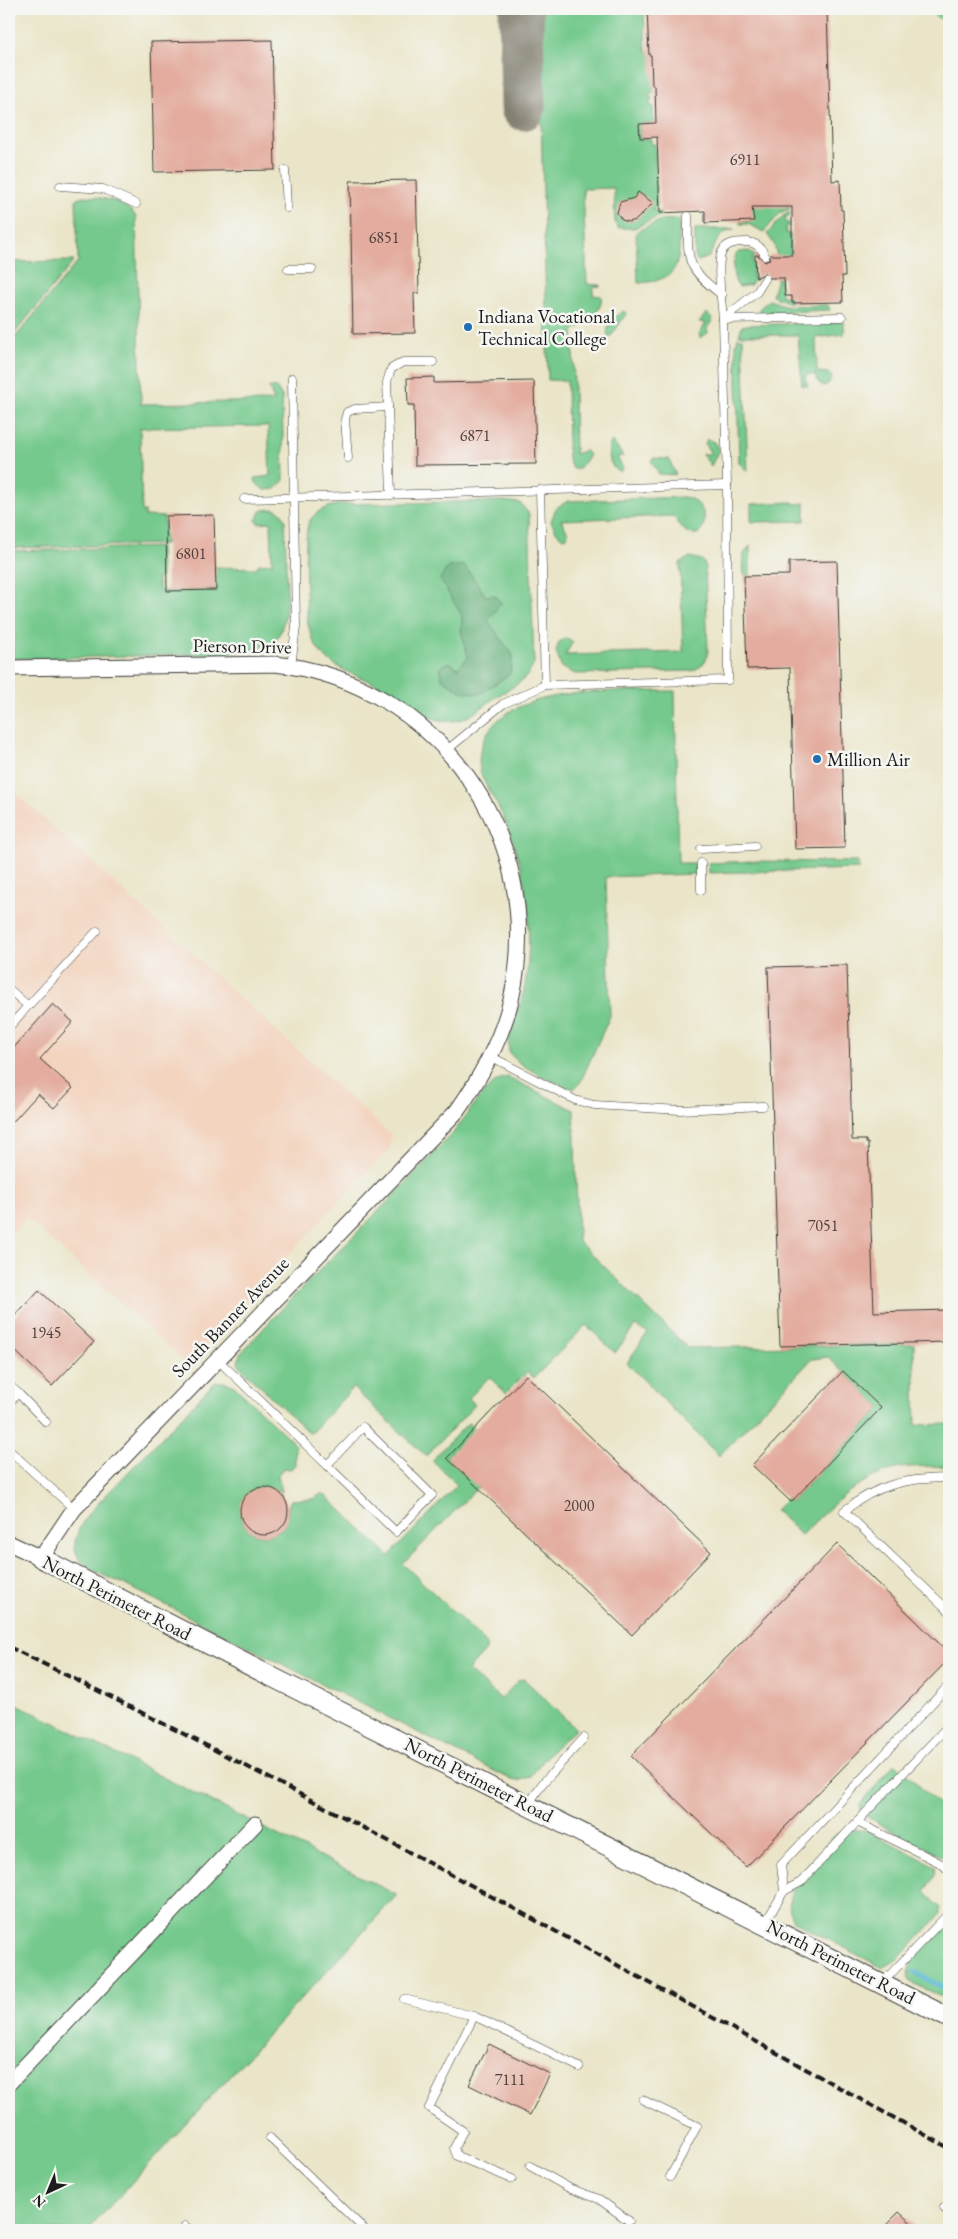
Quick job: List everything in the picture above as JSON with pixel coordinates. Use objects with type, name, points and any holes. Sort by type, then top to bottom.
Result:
[{"type":"street","name":"Pierson Drive","points":[[9,668],[259,664],[291,666],[332,676],[370,692],[409,717],[447,750],[471,781],[489,811],[502,842],[513,883],[518,932],[515,979],[506,1016],[490,1056],[471,1092],[456,1111]]},
{"type":"street","name":"South Banner Avenue","points":[[41,1558],[74,1509],[456,1111]]},
{"type":"street","name":"North Perimeter Road","points":[[9,1543],[279,1681],[765,1923],[949,2018]]},
{"type":"street","points":[[9,2083],[255,1824]]},
{"type":"lane","points":[[285,170],[287,208]]},
{"type":"lane","points":[[60,186],[103,190],[136,204]]},
{"type":"lane","points":[[688,216],[688,256],[693,269],[701,280],[722,295]]},
{"type":"lane","points":[[447,750],[503,704],[545,686],[728,680],[727,485],[720,263],[723,250],[731,243],[749,242],[759,247],[765,256]]},
{"type":"lane","points":[[288,269],[312,269]]},
{"type":"lane","points":[[722,319],[757,292],[765,279]]},
{"type":"lane","points":[[722,319],[842,317]]},
{"type":"lane","points":[[391,495],[387,382],[391,369],[403,362],[433,362]]},
{"type":"lane","points":[[291,666],[296,627],[292,378]]},
{"type":"lane","points":[[348,458],[345,419],[347,412],[355,408],[388,407]]},
{"type":"lane","points":[[244,499],[727,485]]},
{"type":"lane","points":[[540,490],[545,686]]},
{"type":"lane","points":[[701,848],[755,846]]},
{"type":"lane","points":[[701,863],[701,890]]},
{"type":"lane","points":[[9,1027],[97,931]]},
{"type":"lane","points":[[9,989],[28,1006]]},
{"type":"lane","points":[[490,1056],[575,1100],[594,1105],[680,1110],[763,1106]]},
{"type":"lane","points":[[216,1359],[326,1465],[396,1532],[432,1495],[363,1427],[326,1465]]},
{"type":"lane","points":[[9,1385],[46,1422]]},
{"type":"lane","points":[[9,1403],[18,1394]]},
{"type":"lane","points":[[9,1450],[74,1509]]},
{"type":"lane","points":[[949,1478],[896,1482],[864,1495],[844,1511],[949,1611]]},
{"type":"lane","points":[[784,1891],[781,1865],[949,1686]]},
{"type":"lane","points":[[765,1923],[784,1891],[801,1882],[949,1725]]},
{"type":"lane","points":[[528,1805],[542,1784],[584,1738]]},
{"type":"lane","points":[[857,1822],[942,1864],[949,1871]]},
{"type":"lane","points":[[882,1983],[949,1914]]},
{"type":"lane","points":[[404,2000],[474,2016],[579,2066]]},
{"type":"lane","points":[[474,2016],[429,2108],[463,2131],[454,2148],[457,2156],[512,2179]]},
{"type":"lane","points":[[643,2100],[697,2126],[670,2178]]},
{"type":"lane","points":[[270,2138],[365,2230]]},
{"type":"lane","points":[[530,2166],[571,2189],[599,2199],[629,2221]]},
{"type":"shaded area","points":[[9,787],[391,1135],[390,1148],[186,1363],[27,1218],[9,1237]]},
{"type":"green space","points":[[538,9],[644,9],[646,51],[653,52],[653,93],[650,95],[650,99],[653,98],[650,101],[651,107],[653,106],[654,123],[640,124],[640,139],[651,139],[651,144],[655,144],[657,207],[654,208],[654,211],[660,212],[661,215],[635,228],[618,228],[615,223],[614,188],[583,189],[587,284],[601,286],[593,287],[593,295],[601,296],[601,302],[597,312],[573,331],[575,454],[585,450],[589,455],[579,469],[572,468],[568,459],[567,381],[548,380]]},
{"type":"green space","points":[[928,9],[949,9],[949,18],[938,18]]},
{"type":"green space","points":[[84,196],[113,201],[126,207],[136,217],[141,404],[274,401],[269,387],[276,388],[282,396],[284,480],[276,489],[264,490],[256,483],[255,478],[270,476],[268,426],[140,428],[142,512],[146,512],[144,516],[164,517],[165,544],[9,548],[9,345],[78,261],[76,199]]},
{"type":"green space","points":[[788,205],[790,209],[781,212],[764,232],[748,224],[740,224],[740,222],[751,221],[750,206]]},
{"type":"green space","points":[[786,213],[790,213],[789,217],[785,217],[786,223],[789,223],[789,226],[786,227],[786,233],[790,234],[791,256],[777,256],[774,244],[767,234]]},
{"type":"green space","points":[[679,219],[678,255],[672,272],[664,278],[638,283],[636,232],[661,220]]},
{"type":"green space","points":[[695,229],[734,229],[721,236],[709,257],[698,261],[695,256]]},
{"type":"green space","points":[[749,251],[755,256],[753,257],[753,279],[756,279],[750,285],[739,287],[734,275],[734,260],[738,252]]},
{"type":"green space","points":[[74,261],[9,340],[9,262]]},
{"type":"green space","points":[[777,278],[780,278],[781,296],[790,296],[790,303],[772,296]]},
{"type":"green space","points":[[769,300],[787,306],[828,305],[830,310],[762,313],[758,310]]},
{"type":"green space","points":[[624,311],[626,314],[612,335],[608,337],[607,333],[611,321]]},
{"type":"green space","points":[[707,313],[712,318],[712,323],[707,327],[708,333],[700,338],[699,334],[706,323],[699,322]]},
{"type":"green space","points":[[844,322],[844,334],[816,338],[817,372],[828,373],[832,377],[829,383],[824,386],[819,383],[815,375],[809,374],[805,377],[808,386],[802,385],[798,335],[739,335],[742,326],[746,325]]},
{"type":"green space","points":[[738,337],[743,339],[748,472],[739,463],[736,344]]},
{"type":"green space","points":[[707,439],[714,442],[719,450],[711,466],[702,454],[711,454],[705,444]]},
{"type":"green space","points":[[612,441],[623,456],[617,457],[623,468],[620,472],[616,470],[610,461],[609,444]]},
{"type":"green space","points":[[653,458],[669,459],[676,475],[659,474],[651,461]]},
{"type":"green space","points":[[684,497],[696,502],[702,510],[704,521],[700,533],[691,534],[687,532],[673,516],[561,520],[568,533],[567,537],[563,538],[557,533],[551,521],[556,508],[568,501]]},
{"type":"green space","points":[[505,501],[520,503],[529,514],[534,663],[528,675],[518,683],[462,719],[449,721],[435,719],[427,716],[388,690],[347,672],[331,662],[318,649],[308,624],[306,588],[307,529],[309,522],[315,514],[327,507],[341,504]]},
{"type":"green space","points":[[793,502],[793,504],[805,503],[805,521],[751,522],[751,504]]},
{"type":"green space","points":[[275,509],[282,513],[285,520],[287,596],[285,617],[281,631],[276,639],[258,649],[221,654],[9,659],[9,551],[160,547],[161,577],[157,578],[160,591],[214,590],[213,567],[256,568],[259,564],[272,563],[271,522],[258,523],[256,520],[262,510]]},
{"type":"green space","points":[[750,546],[750,575],[744,575],[743,555]]},
{"type":"green space","points":[[690,557],[702,560],[705,565],[708,652],[705,662],[692,671],[575,674],[561,667],[556,651],[559,642],[567,638],[573,642],[565,655],[683,652],[680,563]]},
{"type":"green space","points":[[464,565],[486,596],[495,595],[501,603],[488,621],[513,655],[510,674],[480,694],[461,691],[442,679],[440,667],[449,662],[458,668],[468,657],[461,630],[462,616],[440,579],[448,567]]},
{"type":"green space","points":[[675,691],[678,863],[694,863],[697,874],[606,877],[610,1016],[580,1083],[574,1089],[558,1084],[538,1074],[520,1063],[509,1052],[510,1037],[526,978],[529,931],[525,885],[513,841],[480,771],[479,758],[481,749],[484,740],[497,721],[517,708],[541,699],[569,694],[599,692]]},
{"type":"green space","points":[[753,861],[858,862],[859,869],[709,873],[708,863]]},
{"type":"green space","points":[[508,1077],[574,1110],[578,1241],[688,1348],[914,1344],[916,1425],[949,1424],[949,1466],[907,1467],[891,1470],[876,1476],[862,1483],[836,1502],[801,1535],[775,1510],[787,1498],[791,1502],[881,1408],[828,1357],[812,1359],[719,1456],[627,1363],[648,1332],[635,1326],[615,1353],[586,1325],[534,1378],[527,1372],[506,1393],[489,1377],[469,1398],[475,1405],[426,1456],[353,1388],[310,1434],[242,1369],[238,1363],[240,1354],[292,1298],[425,1163],[457,1128],[484,1092],[500,1080]]},
{"type":"green space","points":[[215,1382],[233,1385],[295,1444],[295,1465],[291,1469],[284,1468],[278,1475],[282,1492],[266,1488],[254,1489],[246,1496],[241,1505],[241,1516],[244,1525],[252,1532],[263,1535],[275,1533],[284,1526],[291,1500],[313,1499],[323,1493],[389,1556],[457,1485],[432,1460],[468,1423],[474,1428],[447,1456],[479,1486],[403,1564],[486,1643],[486,1650],[468,1670],[501,1699],[519,1680],[524,1679],[576,1729],[552,1750],[530,1777],[517,1781],[512,1780],[97,1572],[80,1559],[76,1551],[75,1540],[89,1513]]},
{"type":"green space","points":[[9,1700],[397,1895],[88,2230],[9,2230]]},
{"type":"green space","points":[[895,1763],[949,1814],[949,1860],[879,1824],[860,1812],[860,1805]]},
{"type":"green space","points":[[851,1829],[868,1831],[935,1866],[936,1870],[925,1892],[940,1907],[940,1915],[898,1959],[883,1968],[793,1921],[790,1909],[793,1887],[799,1877],[831,1839],[837,1834]]},
{"type":"green space","points":[[949,1922],[949,2001],[909,1981],[908,1974],[910,1966],[921,1949]]},
{"type":"building","points":[[647,9],[827,9],[832,181],[840,180],[841,210],[843,210],[845,276],[842,276],[843,302],[792,303],[792,296],[785,296],[784,278],[770,278],[765,273],[756,278],[755,255],[758,255],[765,262],[769,260],[770,255],[792,255],[792,207],[752,207],[754,221],[705,223],[705,211],[660,213],[657,137],[640,138],[639,124],[656,123],[655,86],[652,86]]},
{"type":"building","points":[[272,40],[275,170],[154,172],[151,42]]},
{"type":"building","points":[[416,180],[419,293],[414,293],[415,333],[353,334],[350,181]]},
{"type":"building","points":[[638,192],[653,203],[636,220],[629,222],[622,220],[617,213],[620,202],[634,198]]},
{"type":"building","points":[[434,377],[434,383],[534,381],[536,464],[415,465],[414,405],[408,405],[407,378]]},
{"type":"building","points":[[214,515],[216,590],[167,591],[166,516]]},
{"type":"building","name":"Million Air","points":[[837,561],[845,848],[795,849],[790,668],[747,669],[744,576],[789,575],[789,562]]},
{"type":"building","points":[[847,965],[852,1140],[866,1140],[866,1143],[868,1143],[874,1312],[949,1310],[949,1342],[780,1346],[768,967]]},
{"type":"building","points":[[53,1004],[73,1022],[40,1059],[73,1088],[54,1108],[38,1094],[9,1126],[9,1053]]},
{"type":"building","points":[[39,1290],[94,1342],[52,1386],[9,1345],[9,1322]]},
{"type":"building","points":[[843,1371],[881,1408],[791,1502],[752,1465]]},
{"type":"building","points":[[526,1375],[711,1552],[632,1635],[447,1458]]},
{"type":"building","points":[[259,1487],[269,1487],[281,1494],[288,1506],[288,1516],[281,1528],[269,1535],[259,1535],[251,1531],[244,1524],[240,1516],[240,1506],[244,1498],[251,1491]]},
{"type":"building","points":[[837,1544],[949,1653],[949,1659],[746,1867],[631,1756]]},
{"type":"building","points":[[489,2044],[550,2074],[530,2115],[469,2085]]},
{"type":"building","points":[[899,2212],[919,2230],[881,2230]]},
{"type":"waterway","points":[[914,1972],[949,1991]]},
{"type":"taxiway","points":[[521,9],[523,108]]},
{"type":"railway","points":[[9,1647],[129,1706],[482,1891],[949,2148]]},
{"type":"place","name":"Indiana Vocational Technical College","points":[[468,327]]},
{"type":"place","name":"Million Air","points":[[817,759]]}]
